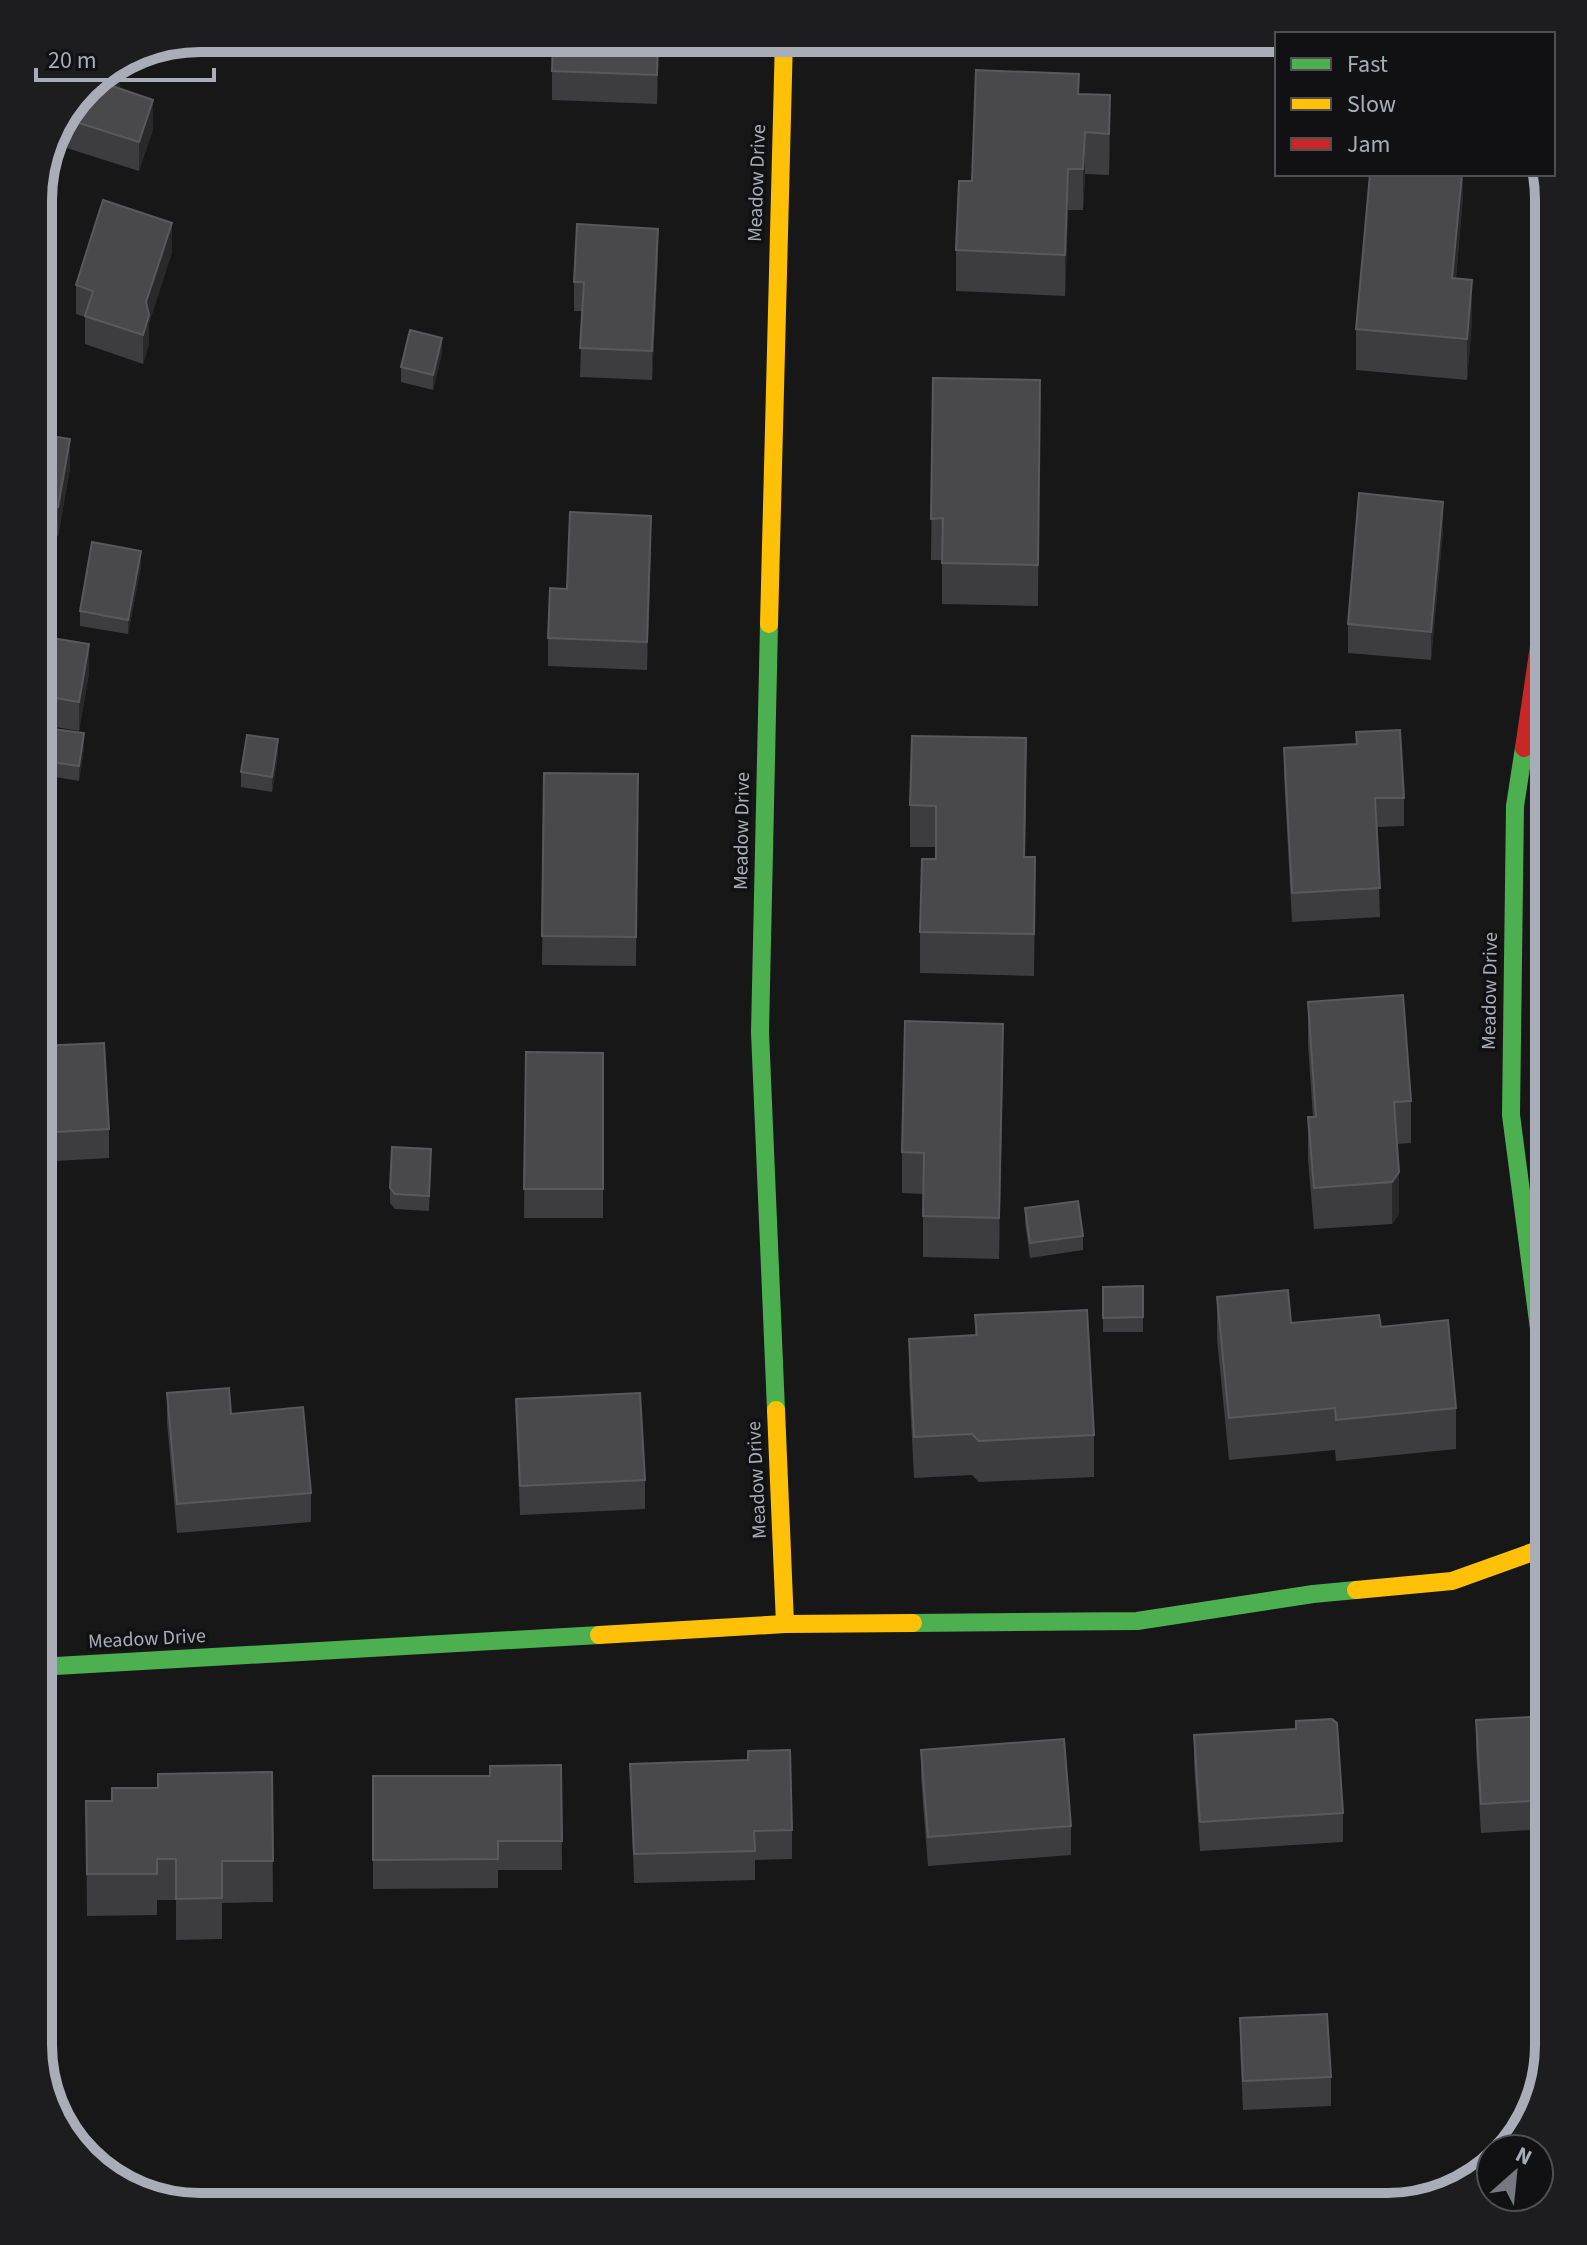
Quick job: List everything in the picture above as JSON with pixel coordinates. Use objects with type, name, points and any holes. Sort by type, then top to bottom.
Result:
[{"type":"street","name":"Meadow Drive","points":[[783,52],[760,1032],[785,1624]]},
{"type":"street","name":"Meadow Drive","points":[[1535,672],[1515,806],[1511,1115],[1535,1298]]},
{"type":"street","name":"Meadow Drive","points":[[52,1666],[785,1624],[1137,1621],[1313,1594],[1452,1581],[1535,1551]]},
{"type":"building","points":[[553,52],[658,52],[657,75],[552,71]]},
{"type":"building","points":[[976,70],[1079,74],[1078,94],[1110,95],[1109,134],[1085,132],[1083,169],[1068,169],[1065,255],[956,250],[959,181],[972,181]]},
{"type":"building","points":[[114,80],[112,86],[153,100],[139,142],[75,122],[95,95]]},
{"type":"building","points":[[1370,176],[1462,176],[1452,278],[1472,280],[1467,339],[1356,329]]},
{"type":"building","points":[[103,200],[172,223],[146,302],[149,315],[143,335],[85,316],[93,291],[76,285]]},
{"type":"building","points":[[577,224],[658,229],[652,351],[580,348],[584,282],[574,282]]},
{"type":"building","points":[[410,330],[442,338],[433,375],[401,367]]},
{"type":"building","points":[[933,378],[1040,380],[1038,565],[942,563],[943,518],[931,519]]},
{"type":"building","points":[[52,436],[70,439],[58,507],[52,506]]},
{"type":"building","points":[[1359,493],[1443,502],[1431,632],[1348,624]]},
{"type":"building","points":[[570,512],[651,516],[647,642],[548,638],[550,588],[567,589]]},
{"type":"building","points":[[92,542],[141,551],[128,620],[80,611]]},
{"type":"building","points":[[52,638],[89,644],[79,702],[52,697]]},
{"type":"building","points":[[52,729],[84,733],[79,766],[52,762]]},
{"type":"building","points":[[1400,730],[1404,798],[1375,798],[1380,888],[1292,893],[1284,748],[1357,744],[1356,732]]},
{"type":"building","points":[[247,735],[278,739],[272,777],[241,772]]},
{"type":"building","points":[[912,736],[1026,738],[1024,857],[1035,857],[1034,934],[920,932],[922,859],[936,859],[936,806],[910,805]]},
{"type":"building","points":[[544,773],[638,774],[636,937],[542,936]]},
{"type":"building","points":[[1403,995],[1411,1101],[1394,1102],[1399,1172],[1392,1182],[1314,1188],[1308,1117],[1316,1117],[1308,1002]]},
{"type":"building","points":[[905,1021],[1003,1024],[999,1218],[923,1216],[924,1153],[902,1152]]},
{"type":"building","points":[[104,1043],[109,1129],[52,1132],[52,1045]]},
{"type":"building","points":[[526,1052],[603,1053],[603,1189],[524,1189]]},
{"type":"building","points":[[392,1147],[431,1149],[429,1196],[395,1194],[390,1188]]},
{"type":"building","points":[[1078,1201],[1083,1236],[1030,1243],[1025,1208]]},
{"type":"building","points":[[1143,1286],[1143,1317],[1103,1318],[1103,1287]]},
{"type":"building","points":[[1288,1290],[1291,1323],[1379,1315],[1381,1327],[1448,1320],[1456,1408],[1336,1420],[1335,1408],[1229,1418],[1217,1297]]},
{"type":"building","points":[[1087,1310],[1094,1435],[979,1441],[972,1434],[914,1437],[909,1339],[977,1335],[975,1315]]},
{"type":"building","points":[[229,1388],[231,1414],[303,1407],[311,1493],[177,1504],[167,1393]]},
{"type":"building","points":[[640,1393],[645,1480],[520,1486],[516,1399]]},
{"type":"building","points":[[1535,1717],[1535,1801],[1481,1804],[1476,1720]]},
{"type":"building","points":[[1332,1719],[1337,1723],[1343,1813],[1200,1822],[1194,1735],[1296,1729],[1296,1721]]},
{"type":"building","points":[[1064,1739],[1071,1826],[928,1837],[921,1750]]},
{"type":"building","points":[[790,1750],[792,1830],[754,1831],[755,1851],[634,1854],[630,1764],[748,1760],[748,1751]]},
{"type":"building","points":[[561,1765],[562,1841],[498,1841],[498,1859],[373,1860],[373,1776],[490,1776],[490,1766]]},
{"type":"building","points":[[272,1772],[273,1861],[222,1861],[222,1898],[176,1899],[176,1859],[157,1859],[157,1874],[87,1874],[86,1801],[112,1801],[112,1788],[158,1788],[158,1774]]},
{"type":"building","points":[[1327,2014],[1331,2077],[1243,2081],[1240,2018]]},
{"type":"traffic: fast","points":[[769,624],[760,1032],[776,1410]]},
{"type":"traffic: fast","points":[[1524,748],[1515,806],[1511,1115],[1535,1298]]},
{"type":"traffic: fast","points":[[913,1623],[1137,1621],[1356,1590]]},
{"type":"traffic: fast","points":[[52,1666],[599,1635]]},
{"type":"traffic: slow","points":[[769,624],[784,52]]},
{"type":"traffic: slow","points":[[776,1410],[785,1624],[913,1623]]},
{"type":"traffic: slow","points":[[1356,1590],[1452,1581],[1535,1551]]},
{"type":"traffic: slow","points":[[599,1635],[785,1624]]},
{"type":"traffic: jam","points":[[1524,748],[1535,673]]}]
